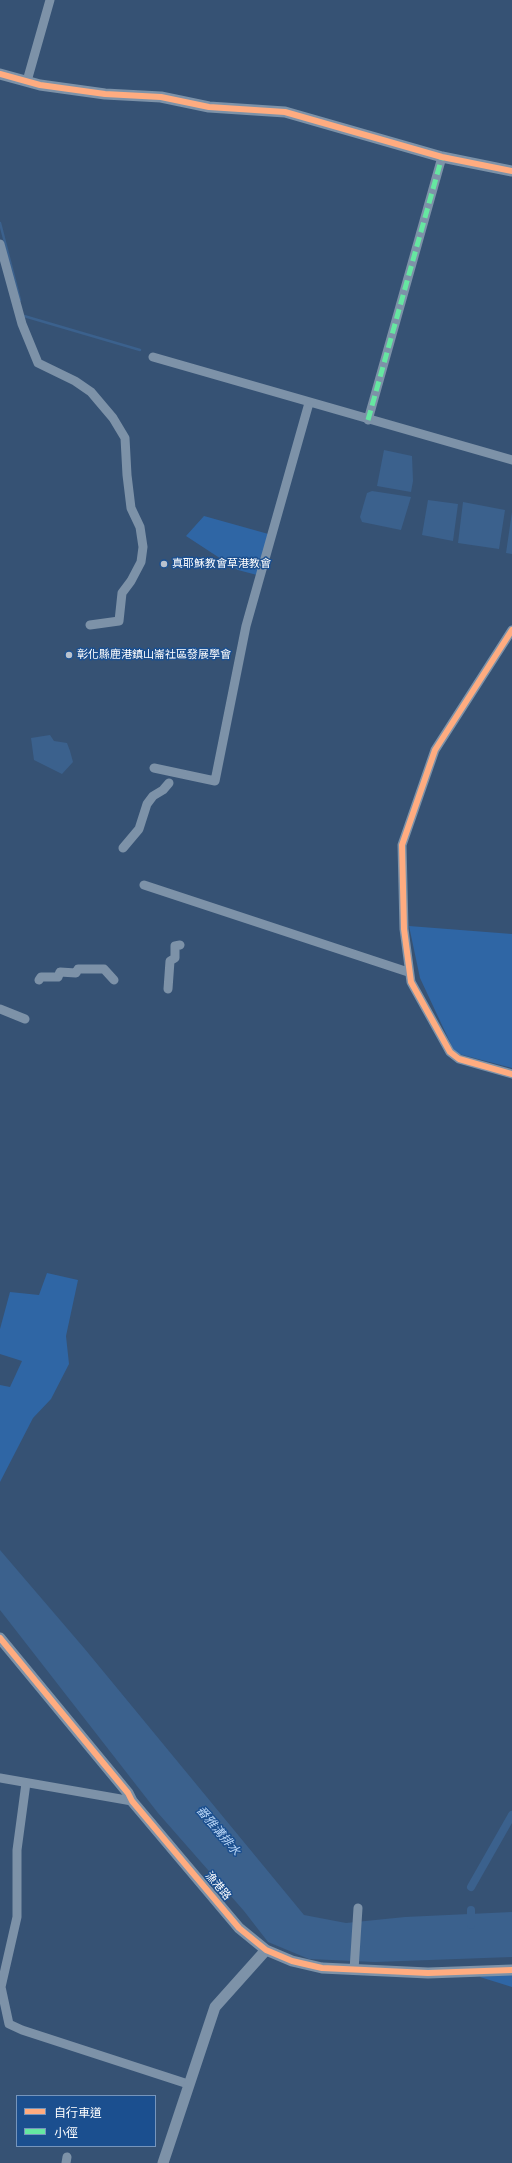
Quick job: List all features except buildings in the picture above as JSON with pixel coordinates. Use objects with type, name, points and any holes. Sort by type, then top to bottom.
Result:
[{"type":"street","points":[[28,81],[50,0]]},
{"type":"street","points":[[0,74],[40,85],[105,94],[161,97],[209,107],[285,112],[442,157],[512,171]]},
{"type":"street","points":[[368,420],[442,157]]},
{"type":"street","points":[[0,244],[22,324],[38,363],[75,380],[91,392],[113,418],[125,438],[127,475],[132,508],[140,526],[143,547],[141,562],[131,581],[122,593],[119,621],[90,625]]},
{"type":"street","points":[[153,357],[368,420],[512,460]]},
{"type":"street","points":[[154,768],[215,781],[246,626],[309,403]]},
{"type":"street","points":[[512,630],[435,750],[402,845],[404,929],[408,972],[411,982],[450,1052],[459,1059],[512,1074]]},
{"type":"street","points":[[123,848],[139,828],[147,804],[153,796],[163,790],[169,783]]},
{"type":"street","points":[[144,885],[408,972]]},
{"type":"street","points":[[168,989],[170,961],[175,958],[176,946],[180,945]]},
{"type":"street","points":[[38,980],[41,977],[58,977],[60,972],[76,973],[78,969],[104,969],[114,980]]},
{"type":"street","points":[[0,1009],[25,1019]]},
{"type":"street","name":"漁港路","points":[[0,1638],[128,1793],[132,1801],[239,1928],[266,1950],[292,1962],[322,1968],[428,1973],[512,1970]]},
{"type":"street","points":[[0,1778],[132,1801]]},
{"type":"street","points":[[26,1783],[17,1850],[17,1917],[0,1987],[9,2024],[22,2030],[188,2084]]},
{"type":"street","points":[[354,1970],[358,1908]]},
{"type":"street","points":[[163,2163],[188,2084],[215,2007],[266,1950]]},
{"type":"shaded area","points":[[204,516],[272,535],[257,575],[238,570],[186,536]]},
{"type":"shaded area","points":[[409,926],[512,934],[512,1068],[455,1053],[420,978]]},
{"type":"shaded area","points":[[47,1273],[78,1280],[66,1336],[69,1364],[51,1399],[33,1418],[0,1482],[0,1385],[10,1387],[22,1361],[0,1354],[0,1329],[10,1292],[39,1295]]},
{"type":"shaded area","points":[[482,1973],[512,1973],[512,1987],[480,1977]]},
{"type":"water","points":[[384,450],[412,456],[413,481],[411,492],[377,486]]},
{"type":"water","points":[[372,491],[411,497],[401,530],[362,522],[360,517],[367,493]]},
{"type":"water","points":[[428,500],[458,504],[453,541],[422,535]]},
{"type":"water","points":[[463,502],[505,510],[499,549],[458,543]]},
{"type":"water","points":[[512,512],[512,554],[506,553]]},
{"type":"water","points":[[50,735],[54,741],[67,743],[70,751],[73,762],[62,774],[34,760],[31,738]]},
{"type":"water","name":"番雅溝排水","points":[[0,1550],[84,1648],[304,1915],[346,1923],[405,1917],[512,1912],[512,1957],[375,1962],[309,1959],[268,1942],[244,1911],[158,1813],[0,1610]]},
{"type":"waterway","points":[[0,223],[20,300]]},
{"type":"waterway","points":[[24,316],[140,350]]},
{"type":"waterway","points":[[471,1887],[512,1815]]},
{"type":"waterway","points":[[471,1910],[471,1925]]},
{"type":"marked path","points":[[368,420],[442,157]]},
{"type":"cycle path","points":[[0,74],[40,85],[105,94],[161,97],[209,107],[285,112],[442,157],[512,171]]},
{"type":"cycle path","points":[[512,630],[435,750],[402,845],[404,929],[411,982],[450,1052],[459,1059],[512,1074]]},
{"type":"cycle path","points":[[0,1638],[128,1793],[132,1801],[239,1928],[266,1950],[292,1961],[322,1968],[428,1973],[512,1970]]},
{"type":"place","name":"真耶穌教會草港教會","points":[[164,564]]},
{"type":"place","name":"彰化縣鹿港鎮山崙社區發展學會","points":[[69,655]]}]
